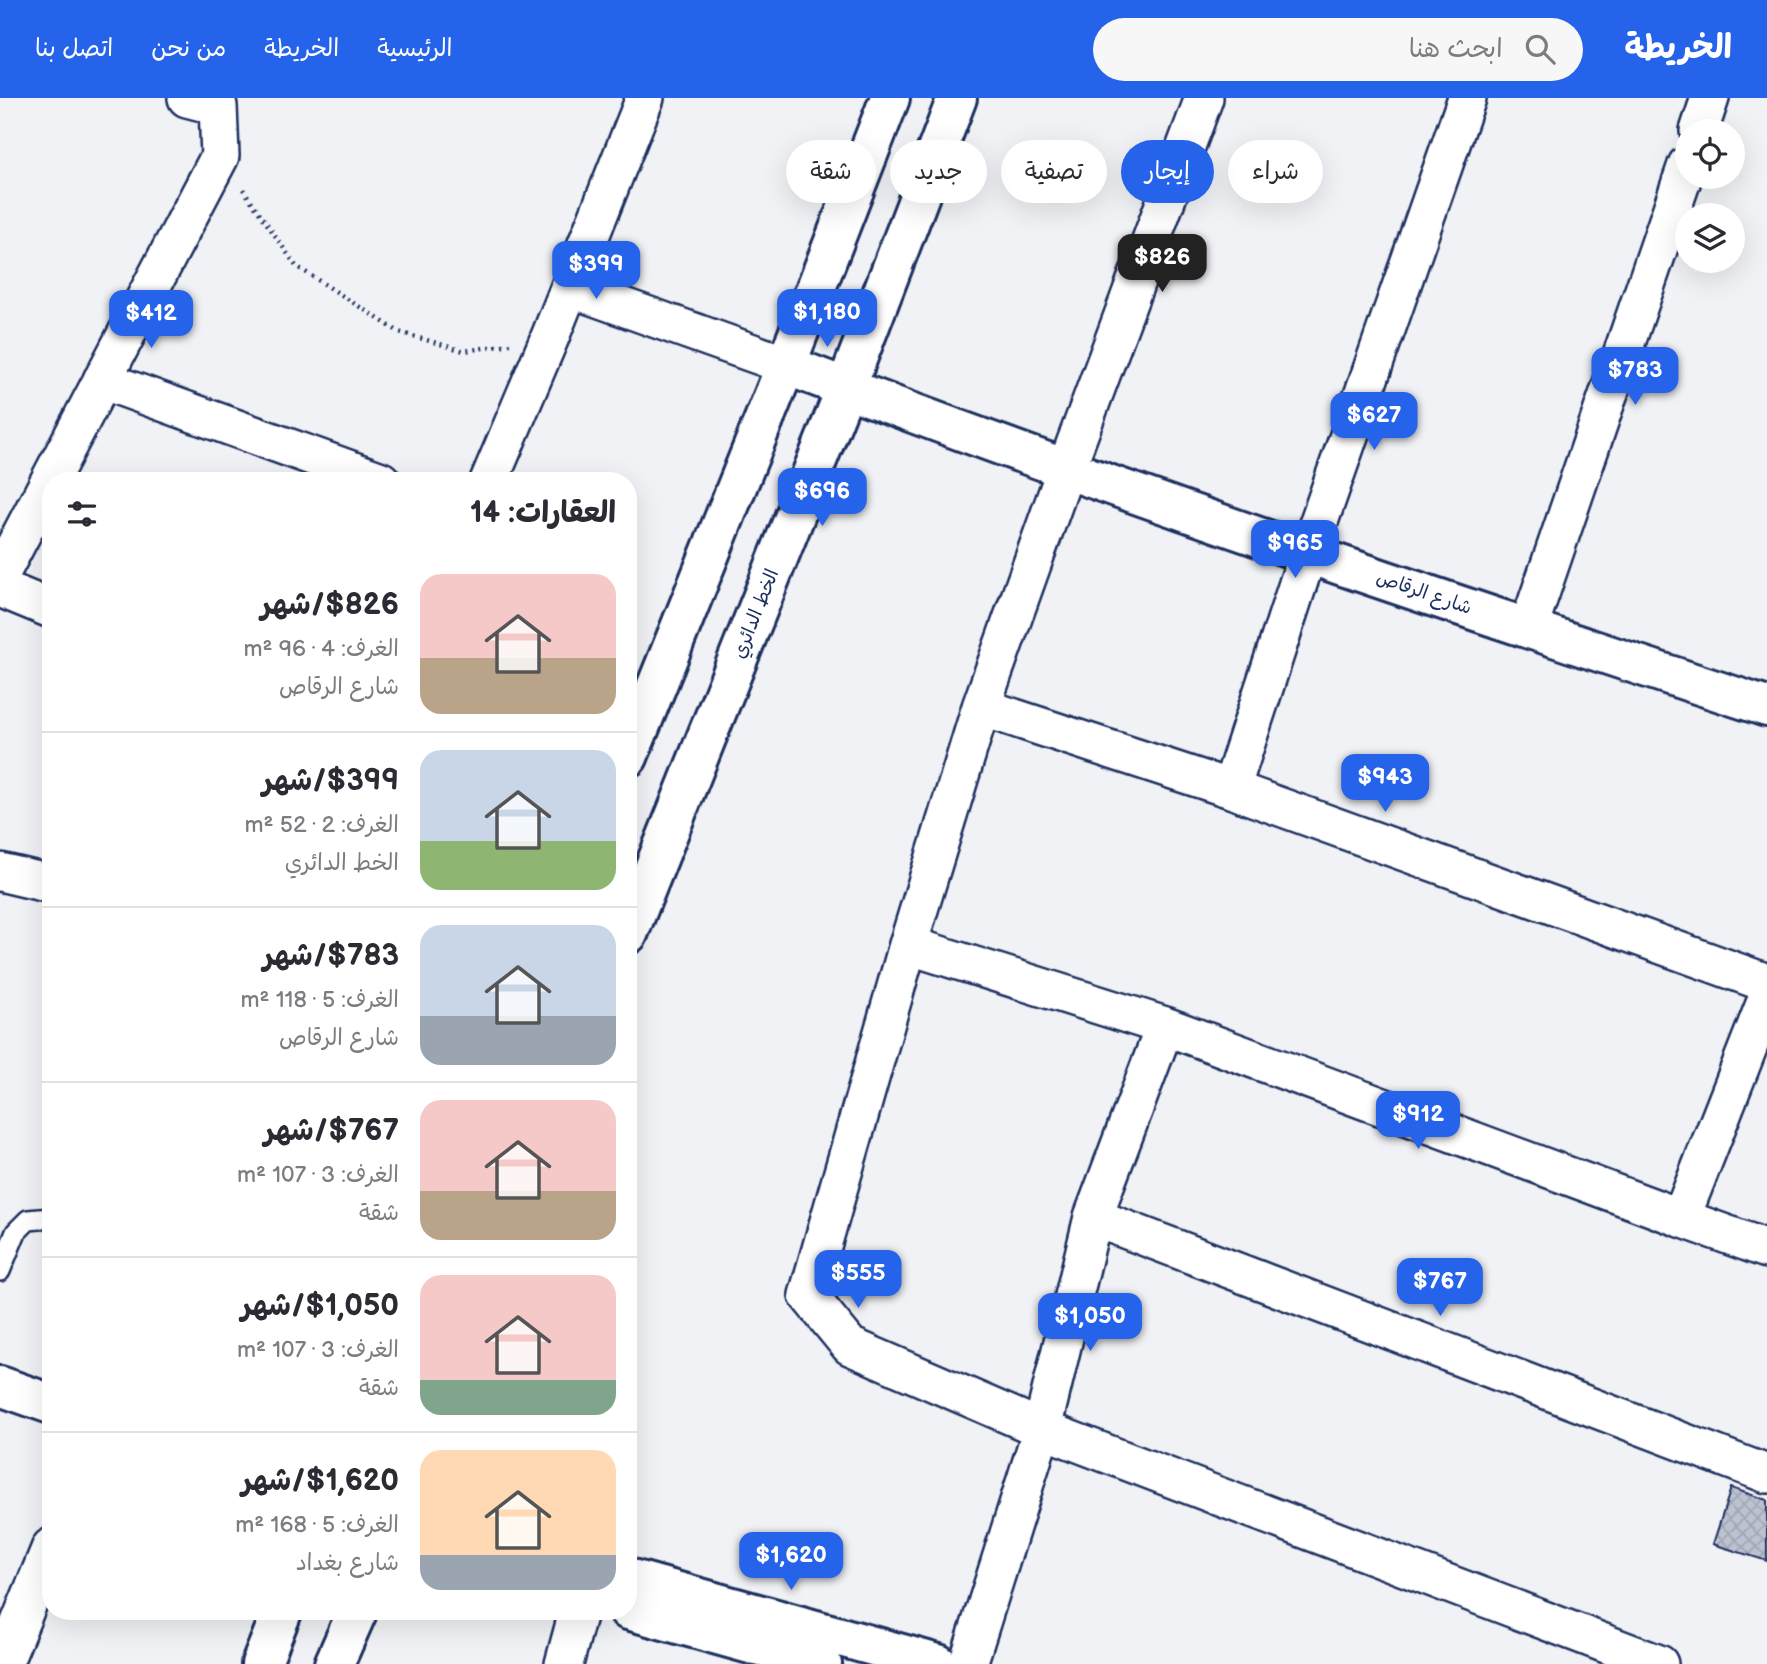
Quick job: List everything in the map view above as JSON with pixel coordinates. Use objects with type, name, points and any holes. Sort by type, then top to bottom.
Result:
[{"type":"main road","points":[[637,735],[890,98]]},
{"type":"main road","name":"الخط الدائري","points":[[637,911],[846,388],[957,98]]},
{"type":"main road","name":"شارع الرقاص","points":[[786,365],[1066,469],[1528,629],[1767,707]]},
{"type":"main road","points":[[0,1386],[42,1401]]},
{"type":"main road","points":[[637,1580],[938,1664]]},
{"type":"main road","points":[[637,1613],[822,1664]]},
{"type":"main road","points":[[261,1664],[279,1620]]},
{"type":"main road","points":[[334,1664],[353,1620]]},
{"type":"street","points":[[54,472],[220,156],[218,106],[187,98]]},
{"type":"street","points":[[493,472],[570,288],[645,98]]},
{"type":"street","points":[[1204,98],[981,707],[908,945],[808,1295],[850,1346],[1042,1429],[1659,1664]]},
{"type":"street","points":[[1231,789],[1308,553],[1467,98]]},
{"type":"street","points":[[1703,119],[1710,98]]},
{"type":"street","points":[[1528,629],[1679,189]]},
{"type":"street","points":[[570,288],[786,365]]},
{"type":"street","points":[[103,380],[356,472]]},
{"type":"street","points":[[0,575],[42,495]]},
{"type":"street","points":[[0,589],[42,605]]},
{"type":"street","points":[[981,707],[1231,789],[1767,983]]},
{"type":"street","points":[[0,872],[42,882]]},
{"type":"street","points":[[908,945],[1165,1026],[1767,1249]]},
{"type":"street","points":[[1681,1217],[1767,999]]},
{"type":"street","points":[[968,1664],[1042,1429],[1093,1217],[1165,1026]]},
{"type":"street","points":[[1093,1217],[1767,1474]]},
{"type":"street","points":[[4,1664],[42,1569]]},
{"type":"street","points":[[564,1664],[576,1620]]},
{"type":"lane","points":[[0,1271],[16,1232],[28,1220],[42,1219]]},
{"type":"path","points":[[220,156],[296,266],[399,332],[464,351],[550,337]]},
{"type":"building","points":[[1731,1488],[1767,1500],[1767,1561],[1713,1544]]}]
